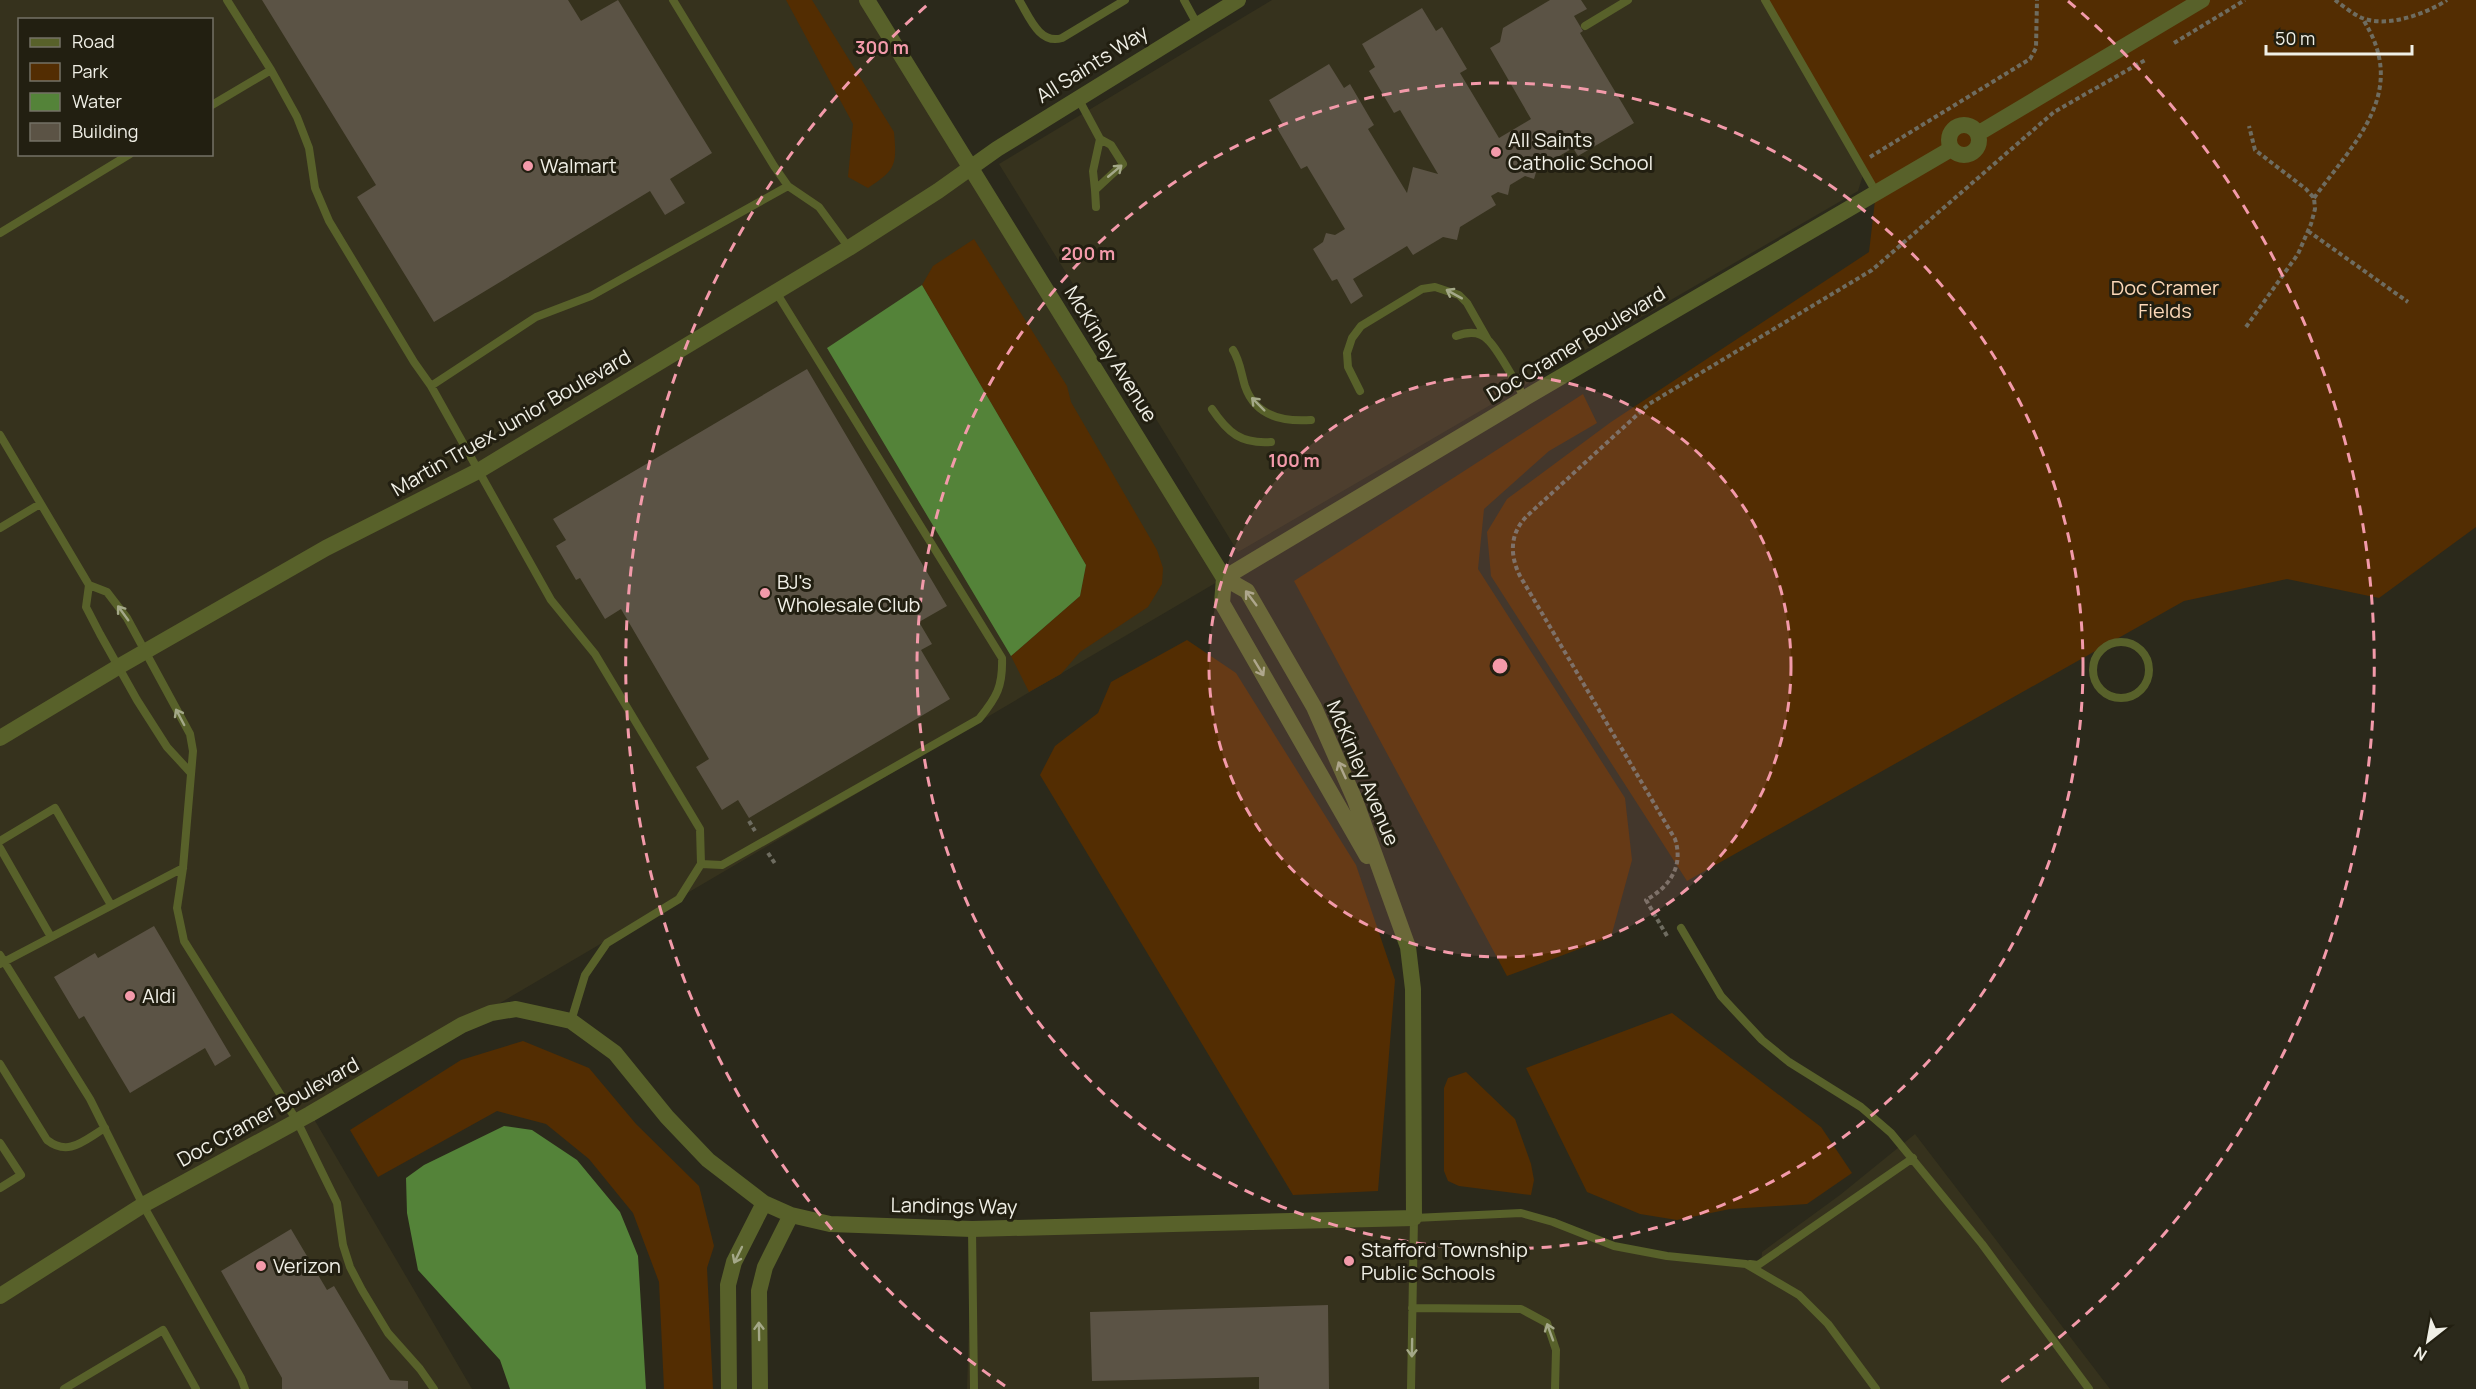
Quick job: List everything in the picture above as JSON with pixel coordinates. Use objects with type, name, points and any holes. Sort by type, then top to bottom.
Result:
[{"type":"street","name":"McKinley Avenue","points":[[867,0],[1224,578],[1247,591],[1314,706],[1355,800],[1408,947],[1413,989],[1414,1218]]},
{"type":"street","name":"All Saints Way","points":[[970,166],[1238,0]]},
{"type":"street","name":"Doc Cramer Boulevard","points":[[1224,578],[1525,398],[1951,149],[1949,139],[1951,133],[1959,125],[1973,127],[1979,133],[2202,0]]},
{"type":"street","name":"Martin Truex Junior Boulevard","points":[[0,738],[145,651],[326,548],[480,470],[849,248],[938,191],[970,166]]},
{"type":"street","name":"McKinley Avenue","points":[[1224,578],[1222,603],[1393,903]]},
{"type":"street","name":"Doc Cramer Boulevard","points":[[0,1296],[143,1205],[297,1121],[462,1024],[491,1013],[516,1010],[571,1021]]},
{"type":"street","name":"Landings Way","points":[[571,1021],[615,1053],[667,1117],[708,1160],[764,1203],[791,1215],[830,1224],[972,1230],[1414,1218]]},
{"type":"street","points":[[729,1389],[728,1285],[734,1262],[764,1203]]},
{"type":"street","points":[[760,1389],[759,1291],[765,1267],[791,1215]]},
{"type":"lane","points":[[227,0],[271,70],[297,117],[309,148],[315,188],[329,221],[414,362],[431,386],[552,600],[595,654],[700,829],[701,864],[679,900],[607,944],[585,975],[571,1021]]},
{"type":"lane","points":[[673,0],[788,186],[819,207],[849,248]]},
{"type":"lane","points":[[1019,0],[1038,31],[1046,38],[1054,40],[1062,38],[1125,0]]},
{"type":"lane","points":[[1184,0],[1197,24]]},
{"type":"lane","points":[[1585,26],[1628,0]]},
{"type":"lane","points":[[1765,0],[1876,192]]},
{"type":"lane","points":[[213,104],[271,70]]},
{"type":"lane","points":[[1078,97],[1100,139],[1111,145],[1123,164],[1095,190]]},
{"type":"lane","points":[[1095,207],[1093,171],[1100,139]]},
{"type":"lane","points":[[0,233],[127,156]]},
{"type":"lane","points":[[431,386],[536,317],[591,296],[788,186]]},
{"type":"lane","points":[[1360,391],[1348,367],[1347,353],[1352,338],[1361,326],[1422,289],[1435,287],[1459,295],[1467,303],[1525,398]]},
{"type":"lane","points":[[701,864],[722,865],[979,719],[994,701],[1003,680],[1002,658],[776,292]]},
{"type":"lane","points":[[1456,336],[1467,332],[1478,333],[1488,340]]},
{"type":"lane","points":[[1233,350],[1239,360],[1246,390],[1256,405],[1273,416],[1289,421],[1311,420]]},
{"type":"lane","points":[[1212,409],[1224,427],[1239,438],[1255,443],[1271,442]]},
{"type":"lane","points":[[0,435],[89,585],[107,592],[127,618],[190,734],[193,751],[183,868],[177,908],[184,941],[297,1121],[337,1203],[350,1267],[388,1333],[420,1369],[434,1389]]},
{"type":"lane","points":[[0,528],[40,504]]},
{"type":"lane","points":[[89,585],[86,607],[118,667],[167,747],[190,772]]},
{"type":"lane","points":[[2129,642],[2138,646],[2144,654],[2150,672],[2142,690],[2132,697],[2122,699],[2112,697],[2097,685],[2093,676],[2093,666],[2102,649],[2110,643],[2129,642]]},
{"type":"lane","points":[[0,841],[55,808],[111,905]]},
{"type":"lane","points":[[0,848],[51,938]]},
{"type":"lane","points":[[183,868],[51,938],[1,961],[90,1100],[143,1205],[241,1378],[244,1389]]},
{"type":"lane","points":[[1681,928],[1721,996],[1762,1040],[1789,1062],[1861,1107],[1891,1133],[1982,1244],[2089,1389]]},
{"type":"lane","points":[[0,1064],[47,1140],[57,1147],[69,1148],[105,1128]]},
{"type":"lane","points":[[0,1084],[9,1079]]},
{"type":"lane","points":[[0,1143],[21,1175],[0,1188]]},
{"type":"lane","points":[[1411,1389],[1414,1218],[1521,1213],[1553,1222],[1614,1246],[1666,1256],[1758,1265],[1913,1158]]},
{"type":"lane","points":[[972,1230],[974,1389]]},
{"type":"lane","points":[[1746,1264],[1799,1295],[1828,1324],[1876,1389]]},
{"type":"lane","points":[[1412,1308],[1521,1309],[1547,1323],[1556,1350],[1555,1389]]},
{"type":"lane","points":[[64,1389],[163,1330],[196,1389]]},
{"type":"path","points":[[1859,164],[2030,59],[2036,48],[2037,0]]},
{"type":"path","points":[[2174,43],[2245,0]]},
{"type":"path","points":[[2335,0],[2362,18],[2377,22],[2417,14],[2447,0]]},
{"type":"path","points":[[2314,198],[2366,127],[2378,100],[2382,76],[2379,54],[2374,37],[2362,18]]},
{"type":"path","points":[[1667,936],[1646,900],[1664,888],[1675,872],[1679,858],[1675,839],[1520,576],[1513,557],[1516,530],[1528,515],[1649,404],[1872,270],[2054,112],[2147,59]]},
{"type":"path","points":[[2246,327],[2298,254],[2315,209],[2314,198],[2295,178],[2256,150],[2249,126]]},
{"type":"path","points":[[2308,231],[2408,302]]},
{"type":"shaded area","points":[[0,0],[868,0],[1224,578],[311,1114],[472,1389],[0,1389]]},
{"type":"shaded area","points":[[1272,0],[1765,0],[1864,172],[1858,191],[1238,552],[999,164]]},
{"type":"shaded area","name":"Stafford Township Public Schools","points":[[1915,1134],[2110,1389],[967,1389],[972,1229],[1521,1213],[1647,1253],[1761,1265],[1762,1252],[1840,1195]]},
{"type":"green space","points":[[786,0],[812,0],[894,132],[893,166],[868,188],[848,177],[853,124]]},
{"type":"green space","name":"Doc Cramer Fields","points":[[1765,0],[2476,0],[2476,527],[2379,598],[2287,579],[2184,601],[1687,881],[1491,576],[1487,532],[1507,499],[1611,422],[1869,252],[1876,192]]},
{"type":"green space","points":[[974,239],[1067,386],[1071,402],[1157,550],[1163,568],[1162,584],[1148,607],[1080,652],[1061,674],[1029,692],[1011,656],[1080,596],[1086,565],[922,285],[933,266]]},
{"type":"green space","points":[[1583,394],[1597,423],[1549,451],[1484,509],[1478,569],[1625,798],[1632,860],[1611,937],[1507,976],[1294,581]]},
{"type":"green space","points":[[1187,640],[1236,673],[1356,865],[1395,980],[1378,1191],[1293,1195],[1040,775],[1055,746],[1098,713],[1111,682]]},
{"type":"green space","points":[[1672,1013],[1821,1127],[1852,1173],[1807,1204],[1730,1209],[1677,1220],[1640,1214],[1587,1192],[1526,1068]]},
{"type":"green space","points":[[523,1041],[589,1068],[636,1124],[699,1186],[714,1246],[707,1268],[713,1389],[664,1389],[659,1282],[633,1213],[589,1159],[546,1124],[497,1111],[378,1177],[350,1130],[461,1060]]},
{"type":"green space","points":[[1466,1072],[1515,1119],[1531,1164],[1534,1180],[1531,1195],[1459,1186],[1448,1181],[1444,1171],[1444,1088],[1448,1078]]},
{"type":"water","points":[[922,285],[1086,565],[1080,596],[1011,656],[827,348]]},
{"type":"water","points":[[504,1126],[532,1130],[577,1160],[620,1212],[638,1256],[646,1389],[510,1389],[500,1360],[418,1270],[407,1213],[406,1178],[424,1165]]},
{"type":"building","name":"Walmart","points":[[262,0],[568,0],[581,21],[618,0],[712,153],[670,179],[685,203],[665,215],[650,191],[434,322],[357,197],[376,185]]},
{"type":"building","name":"All Saints Catholic School","points":[[1550,0],[1581,0],[1587,9],[1574,16],[1583,31],[1580,33],[1634,123],[1578,156],[1573,148],[1537,169],[1534,179],[1525,176],[1510,185],[1508,195],[1498,192],[1491,196],[1496,205],[1460,227],[1457,240],[1443,237],[1413,255],[1407,246],[1353,279],[1363,296],[1351,304],[1337,279],[1332,281],[1313,249],[1323,242],[1326,233],[1335,235],[1345,229],[1307,166],[1301,169],[1277,128],[1283,125],[1269,100],[1329,64],[1344,88],[1350,84],[1374,125],[1368,129],[1407,193],[1413,167],[1438,174],[1400,110],[1394,113],[1369,71],[1375,67],[1362,44],[1422,8],[1436,31],[1442,27],[1467,69],[1460,73],[1499,138],[1531,119],[1490,48],[1500,42],[1503,28]]},
{"type":"building","name":"BJ's Wholesale Club","points":[[807,369],[947,606],[919,622],[932,644],[921,650],[950,699],[749,818],[738,800],[722,810],[696,767],[709,759],[621,609],[605,619],[580,578],[576,580],[556,546],[566,540],[553,519]]},
{"type":"building","name":"Aldi","points":[[154,926],[231,1056],[215,1066],[205,1048],[130,1093],[84,1016],[79,1019],[54,977],[95,953],[98,958]]},
{"type":"building","points":[[291,1229],[327,1290],[334,1286],[390,1380],[408,1381],[408,1389],[282,1389],[282,1378],[221,1271]]},
{"type":"building","points":[[1328,1305],[1329,1389],[1259,1389],[1259,1377],[1092,1381],[1090,1312]]},
{"type":"place","name":"All Saints Catholic School","points":[[1496,152]]},
{"type":"place","name":"Walmart","points":[[528,166]]},
{"type":"place","name":"BJ's Wholesale Club","points":[[765,593]]},
{"type":"place","name":"Aldi","points":[[130,996]]},
{"type":"place","name":"Stafford Township Public Schools","points":[[1349,1261]]},
{"type":"place","name":"Verizon","points":[[261,1266]]}]
